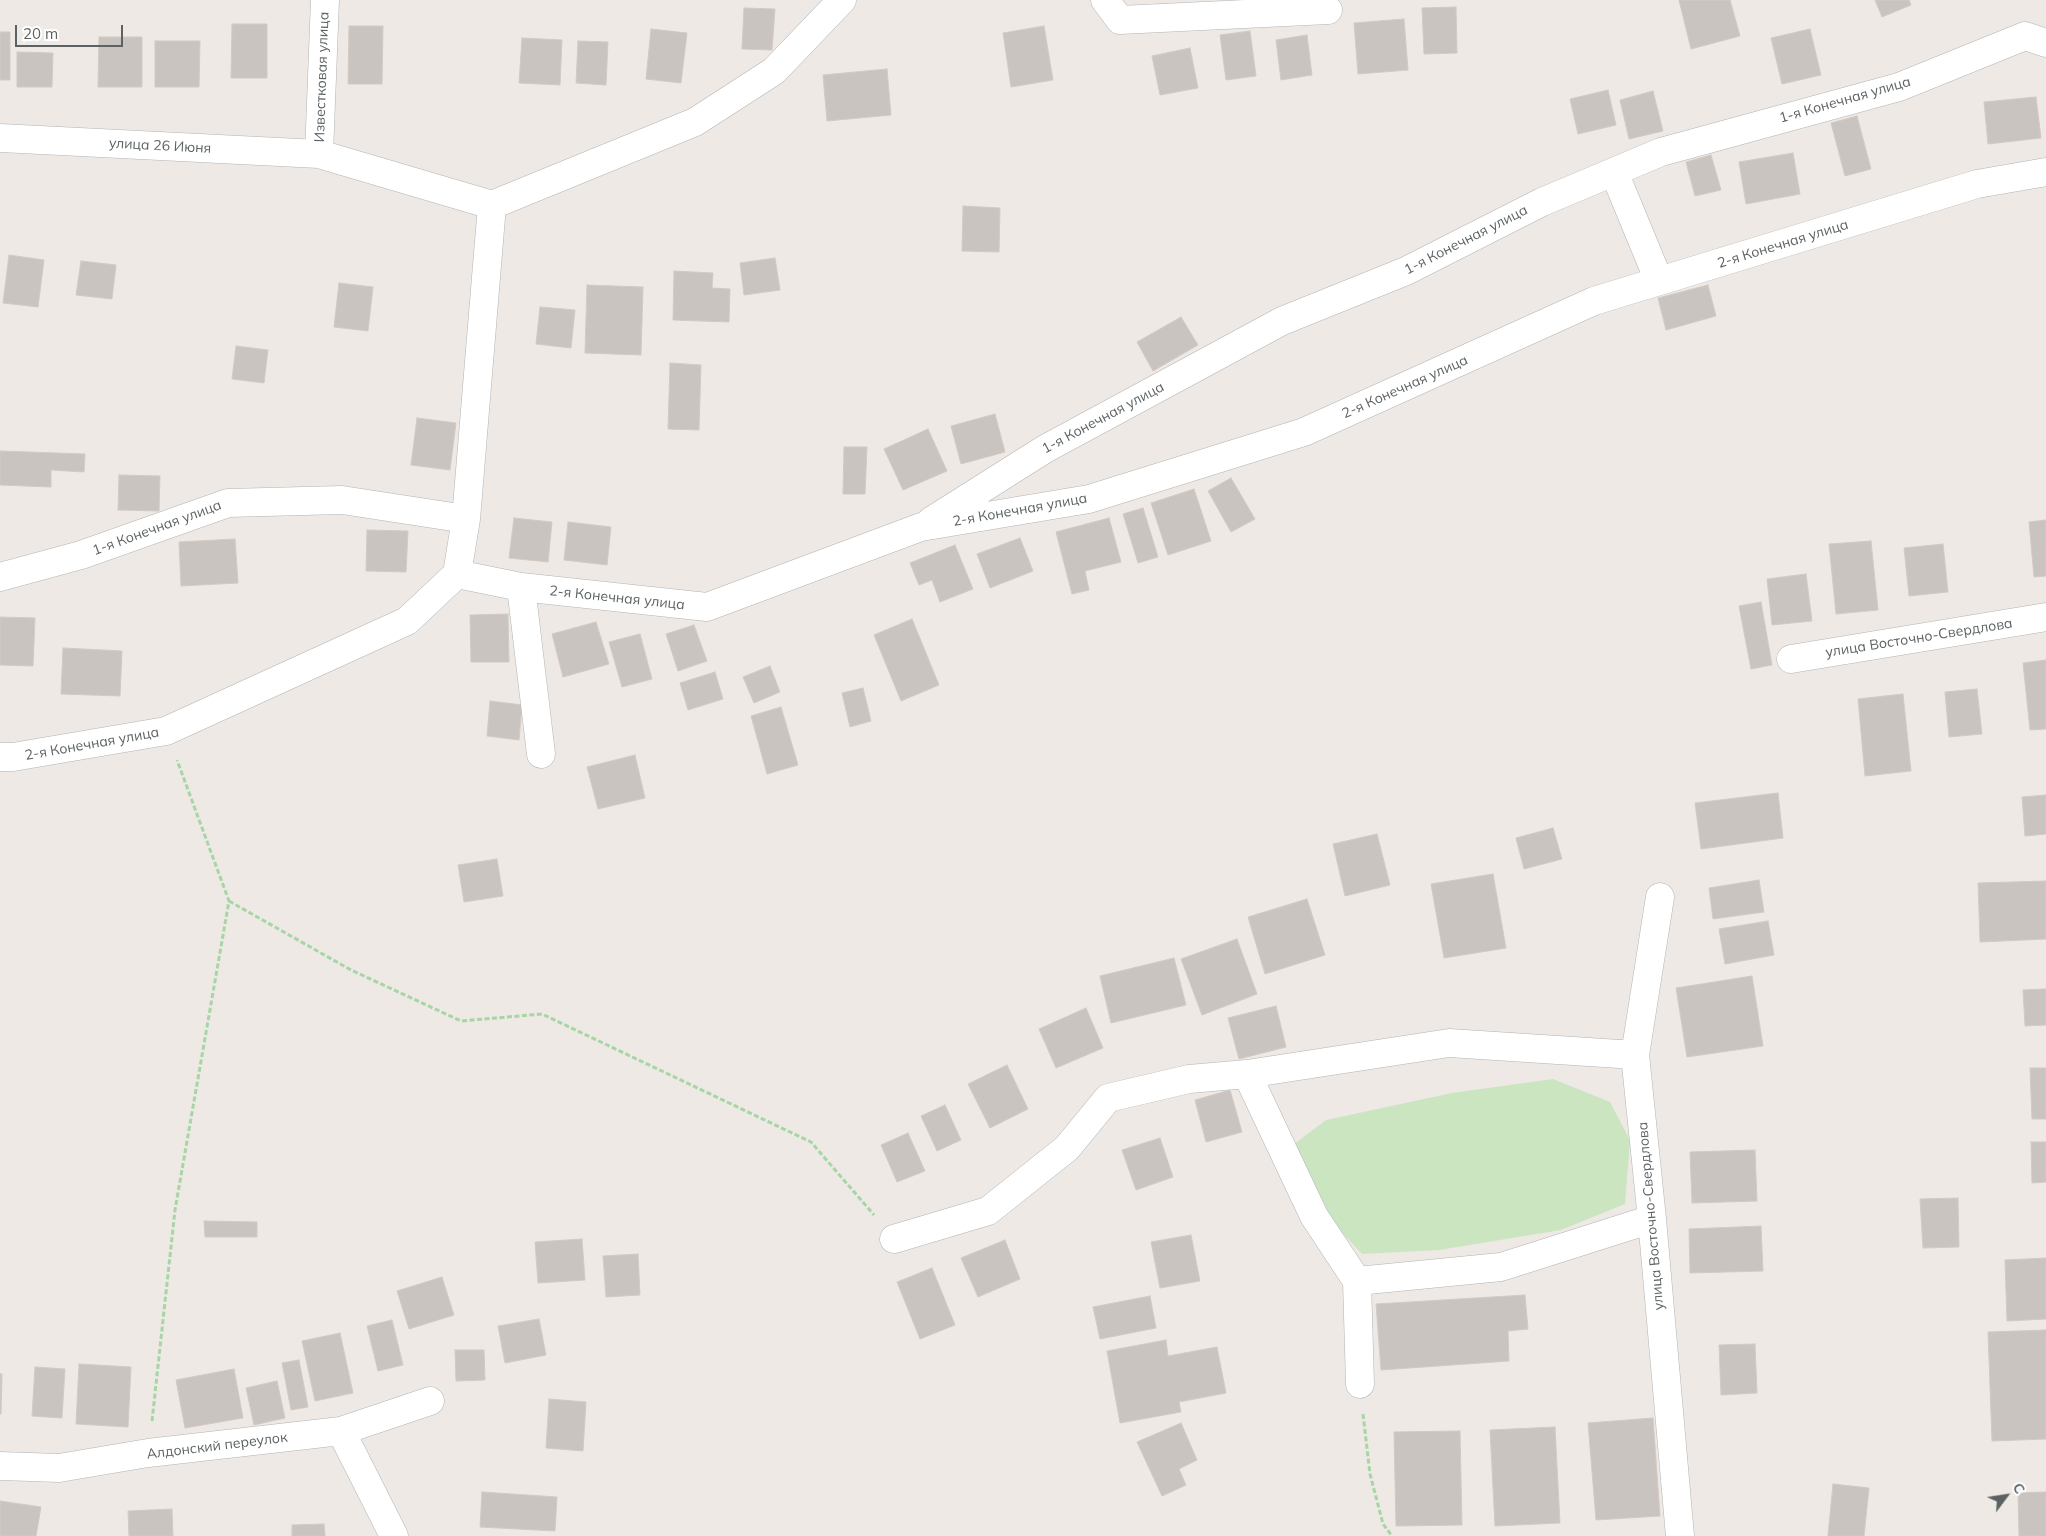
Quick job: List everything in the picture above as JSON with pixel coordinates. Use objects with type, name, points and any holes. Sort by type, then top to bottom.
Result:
[{"type":"street","name":"Известковая улица","points":[[320,154],[325,0]]},
{"type":"street","points":[[456,574],[466,519],[492,205],[695,122],[774,71],[842,0]]},
{"type":"street","points":[[1104,0],[1120,20],[1328,10]]},
{"type":"street","name":"1-я Конечная улица","points":[[921,527],[1045,449],[1282,321],[1406,271],[1542,202],[1661,152],[1899,87],[2025,36],[2046,43]]},
{"type":"street","name":"улица 26 Июня","points":[[0,138],[320,154],[492,205]]},
{"type":"street","points":[[1614,172],[1660,281]]},
{"type":"street","name":"2-я Конечная улица","points":[[0,757],[13,757],[166,731],[407,620],[456,574],[521,587],[707,607],[921,527],[1089,499],[1304,432],[1594,301],[1977,184],[2046,172]]},
{"type":"street","name":"1-я Конечная улица","points":[[0,577],[81,555],[228,503],[342,500],[466,519]]},
{"type":"street","points":[[521,587],[541,754]]},
{"type":"street","name":"улица Восточно-Свердлова","points":[[1791,659],[2046,618]]},
{"type":"street","name":"улица Восточно-Свердлова","points":[[1660,897],[1635,1055],[1652,1219],[1680,1536]]},
{"type":"street","points":[[894,1239],[988,1211],[1067,1148],[1108,1098],[1189,1079],[1247,1074],[1449,1043],[1635,1055]]},
{"type":"street","points":[[1247,1074],[1314,1216],[1356,1281],[1360,1384]]},
{"type":"street","points":[[1356,1281],[1501,1266],[1652,1219]]},
{"type":"street","name":"Алдонский переулок","points":[[0,1466],[59,1468],[148,1453],[341,1431],[430,1401]]},
{"type":"street","points":[[341,1431],[394,1536]]},
{"type":"path","points":[[148,1453],[176,1210],[229,901],[166,731]]},
{"type":"path","points":[[229,901],[352,970],[461,1021],[542,1014],[811,1142],[894,1239]]},
{"type":"path","points":[[1360,1384],[1370,1474],[1383,1524],[1392,1536]]},
{"type":"green space","points":[[1553,1079],[1610,1102],[1630,1140],[1625,1204],[1561,1230],[1439,1250],[1362,1254],[1307,1195],[1293,1145],[1326,1120],[1452,1093]]},
{"type":"building","points":[[1679,0],[1730,0],[1740,36],[1691,49]]},
{"type":"building","points":[[1875,0],[1909,0],[1911,5],[1882,17]]},
{"type":"building","points":[[1456,7],[1457,53],[1424,54],[1422,8]]},
{"type":"building","points":[[744,8],[775,9],[772,50],[742,49]]},
{"type":"building","points":[[1404,19],[1408,70],[1358,74],[1354,23]]},
{"type":"building","points":[[232,24],[267,24],[267,78],[231,78]]},
{"type":"building","points":[[349,26],[383,26],[382,84],[348,84]]},
{"type":"building","points":[[1044,26],[1053,80],[1011,87],[1003,33]]},
{"type":"building","points":[[651,29],[687,33],[681,83],[646,79]]},
{"type":"building","points":[[1810,29],[1821,75],[1782,84],[1771,38]]},
{"type":"building","points":[[1250,31],[1256,76],[1226,80],[1220,35]]},
{"type":"building","points":[[0,32],[10,32],[10,80],[0,80]]},
{"type":"building","points":[[1307,35],[1312,75],[1281,80],[1276,40]]},
{"type":"building","points":[[99,37],[142,37],[142,87],[98,87]]},
{"type":"building","points":[[522,38],[562,40],[560,85],[519,83]]},
{"type":"building","points":[[155,41],[200,41],[199,87],[155,87]]},
{"type":"building","points":[[578,41],[608,42],[606,85],[576,83]]},
{"type":"building","points":[[1190,48],[1198,88],[1160,95],[1152,56]]},
{"type":"building","points":[[17,52],[53,53],[52,87],[17,87]]},
{"type":"building","points":[[887,69],[891,115],[827,121],[823,75]]},
{"type":"building","points":[[1608,90],[1616,125],[1578,134],[1570,99]]},
{"type":"building","points":[[1653,91],[1663,131],[1629,139],[1620,100]]},
{"type":"building","points":[[2036,97],[2041,138],[1988,144],[1984,102]]},
{"type":"building","points":[[1857,116],[1871,169],[1845,176],[1831,123]]},
{"type":"building","points":[[1793,153],[1800,194],[1746,204],[1739,162]]},
{"type":"building","points":[[1711,155],[1721,190],[1695,196],[1686,162]]},
{"type":"building","points":[[963,206],[1000,208],[999,252],[962,251]]},
{"type":"building","points":[[9,255],[44,260],[38,307],[3,303]]},
{"type":"building","points":[[775,258],[780,290],[744,295],[740,263]]},
{"type":"building","points":[[81,261],[116,265],[112,299],[76,295]]},
{"type":"building","points":[[674,271],[713,273],[712,288],[730,289],[729,322],[673,320]]},
{"type":"building","points":[[339,283],[373,287],[368,331],[334,327]]},
{"type":"building","points":[[587,285],[643,287],[641,355],[585,353]]},
{"type":"building","points":[[1708,285],[1716,316],[1666,330],[1658,298]]},
{"type":"building","points":[[540,307],[575,310],[571,348],[536,344]]},
{"type":"building","points":[[1181,317],[1198,345],[1153,371],[1137,342]]},
{"type":"building","points":[[236,346],[268,350],[264,383],[232,379]]},
{"type":"building","points":[[670,363],[701,365],[699,430],[668,429]]},
{"type":"building","points":[[995,414],[1005,452],[961,464],[951,426]]},
{"type":"building","points":[[417,418],[456,423],[450,470],[411,465]]},
{"type":"building","points":[[928,429],[947,471],[903,490],[884,449]]},
{"type":"building","points":[[844,447],[867,447],[865,494],[843,494]]},
{"type":"building","points":[[0,451],[85,454],[84,472],[51,470],[51,487],[0,485]]},
{"type":"building","points":[[119,475],[160,476],[159,511],[118,510]]},
{"type":"building","points":[[1231,478],[1255,519],[1231,532],[1208,491]]},
{"type":"building","points":[[1194,489],[1211,541],[1168,555],[1151,503]]},
{"type":"building","points":[[1143,508],[1158,557],[1138,563],[1123,514]]},
{"type":"building","points":[[514,518],[552,522],[548,562],[509,558]]},
{"type":"building","points":[[1109,518],[1121,562],[1085,571],[1089,590],[1072,594],[1056,532]]},
{"type":"building","points":[[2046,520],[2046,576],[2034,577],[2029,522]]},
{"type":"building","points":[[568,522],[611,527],[607,565],[564,560]]},
{"type":"building","points":[[367,530],[408,531],[406,572],[366,571]]},
{"type":"building","points":[[1020,538],[1033,571],[990,588],[977,554]]},
{"type":"building","points":[[235,539],[238,583],[181,586],[179,542]]},
{"type":"building","points":[[1871,541],[1878,610],[1836,614],[1829,544]]},
{"type":"building","points":[[1943,544],[1948,592],[1909,596],[1904,548]]},
{"type":"building","points":[[955,545],[973,589],[940,602],[932,580],[919,585],[910,563]]},
{"type":"building","points":[[1806,574],[1812,621],[1772,625],[1767,579]]},
{"type":"building","points":[[1761,602],[1772,665],[1751,669],[1739,606]]},
{"type":"building","points":[[508,614],[509,662],[471,662],[470,615]]},
{"type":"building","points":[[0,617],[35,618],[33,666],[0,665]]},
{"type":"building","points":[[912,619],[939,685],[901,701],[874,635]]},
{"type":"building","points":[[596,622],[609,664],[563,677],[552,634]]},
{"type":"building","points":[[694,625],[707,661],[678,671],[666,634]]},
{"type":"building","points":[[640,634],[652,679],[622,687],[609,642]]},
{"type":"building","points":[[63,648],[122,651],[120,696],[61,694]]},
{"type":"building","points":[[2046,660],[2046,729],[2030,730],[2023,663]]},
{"type":"building","points":[[770,666],[780,692],[754,703],[743,677]]},
{"type":"building","points":[[715,672],[723,699],[688,710],[680,683]]},
{"type":"building","points":[[863,688],[871,721],[850,727],[842,693]]},
{"type":"building","points":[[1977,689],[1982,734],[1949,737],[1945,692]]},
{"type":"building","points":[[1903,694],[1911,771],[1865,776],[1858,699]]},
{"type":"building","points":[[490,701],[522,705],[519,740],[487,736]]},
{"type":"building","points":[[781,707],[798,765],[767,774],[751,716]]},
{"type":"building","points":[[635,755],[645,798],[598,809],[587,767]]},
{"type":"building","points":[[1778,793],[1783,838],[1701,849],[1695,803]]},
{"type":"building","points":[[2046,795],[2046,834],[2025,836],[2022,797]]},
{"type":"building","points":[[1553,828],[1562,859],[1524,869],[1516,838]]},
{"type":"building","points":[[1377,834],[1390,885],[1345,896],[1333,844]]},
{"type":"building","points":[[497,859],[503,896],[464,902],[458,865]]},
{"type":"building","points":[[1493,874],[1506,948],[1444,958],[1431,884]]},
{"type":"building","points":[[1759,880],[1764,912],[1713,919],[1709,888]]},
{"type":"building","points":[[2046,881],[2046,939],[1980,942],[1978,883]]},
{"type":"building","points":[[1307,899],[1325,955],[1265,974],[1248,917]]},
{"type":"building","points":[[1768,921],[1774,955],[1725,964],[1719,929]]},
{"type":"building","points":[[1237,939],[1257,994],[1202,1015],[1181,959]]},
{"type":"building","points":[[1174,958],[1186,1005],[1111,1023],[1100,976]]},
{"type":"building","points":[[1752,976],[1763,1046],[1687,1057],[1676,988]]},
{"type":"building","points":[[2046,989],[2046,1025],[2025,1026],[2023,990]]},
{"type":"building","points":[[1276,1006],[1286,1047],[1239,1059],[1228,1018]]},
{"type":"building","points":[[1086,1008],[1103,1048],[1056,1068],[1039,1029]]},
{"type":"building","points":[[1007,1065],[1028,1109],[990,1128],[968,1084]]},
{"type":"building","points":[[2030,1068],[2046,1068],[2046,1119],[2032,1119]]},
{"type":"building","points":[[1230,1090],[1242,1132],[1206,1142],[1195,1100]]},
{"type":"building","points":[[945,1105],[961,1140],[937,1151],[921,1116]]},
{"type":"building","points":[[908,1133],[925,1171],[897,1182],[881,1145]]},
{"type":"building","points":[[1160,1138],[1173,1177],[1136,1190],[1122,1150]]},
{"type":"building","points":[[2031,1142],[2046,1142],[2046,1182],[2032,1183]]},
{"type":"building","points":[[1755,1150],[1757,1201],[1692,1203],[1690,1152]]},
{"type":"building","points":[[1958,1198],[1959,1247],[1923,1248],[1920,1199]]},
{"type":"building","points":[[204,1221],[257,1222],[257,1237],[205,1237]]},
{"type":"building","points":[[1761,1226],[1763,1271],[1690,1273],[1689,1229]]},
{"type":"building","points":[[1191,1235],[1200,1281],[1160,1288],[1151,1242]]},
{"type":"building","points":[[582,1239],[585,1280],[538,1283],[535,1242]]},
{"type":"building","points":[[1005,1240],[1020,1279],[978,1297],[961,1258]]},
{"type":"building","points":[[638,1254],[640,1295],[606,1297],[603,1256]]},
{"type":"building","points":[[2046,1258],[2046,1319],[2007,1321],[2005,1260]]},
{"type":"building","points":[[932,1268],[955,1325],[920,1339],[897,1282]]},
{"type":"building","points":[[442,1277],[454,1315],[409,1329],[397,1291]]},
{"type":"building","points":[[1525,1295],[1528,1329],[1508,1331],[1509,1361],[1381,1370],[1376,1304]]},
{"type":"building","points":[[1150,1296],[1156,1328],[1100,1339],[1093,1307]]},
{"type":"building","points":[[539,1319],[546,1355],[505,1363],[498,1326]]},
{"type":"building","points":[[392,1320],[403,1365],[378,1371],[367,1326]]},
{"type":"building","points":[[2046,1330],[2046,1439],[1992,1441],[1988,1332]]},
{"type":"building","points":[[340,1333],[353,1393],[315,1401],[302,1341]]},
{"type":"building","points":[[1166,1340],[1168,1356],[1217,1347],[1226,1393],[1179,1402],[1181,1412],[1120,1423],[1107,1351]]},
{"type":"building","points":[[1755,1344],[1757,1393],[1721,1395],[1719,1345]]},
{"type":"building","points":[[455,1350],[484,1350],[485,1380],[456,1381]]},
{"type":"building","points":[[299,1360],[308,1407],[291,1410],[282,1363]]},
{"type":"building","points":[[79,1364],[131,1367],[128,1427],[76,1424]]},
{"type":"building","points":[[35,1367],[65,1369],[62,1418],[32,1416]]},
{"type":"building","points":[[234,1369],[243,1418],[185,1428],[176,1380]]},
{"type":"building","points":[[0,1374],[2,1374],[1,1414],[0,1414]]},
{"type":"building","points":[[277,1381],[285,1418],[254,1425],[246,1388]]},
{"type":"building","points":[[549,1399],[586,1402],[583,1451],[546,1448]]},
{"type":"building","points":[[1653,1418],[1660,1516],[1596,1520],[1588,1423]]},
{"type":"building","points":[[1181,1423],[1197,1460],[1179,1469],[1186,1485],[1162,1496],[1137,1442]]},
{"type":"building","points":[[1555,1427],[1560,1523],[1495,1526],[1490,1430]]},
{"type":"building","points":[[1460,1431],[1462,1525],[1396,1526],[1394,1432]]},
{"type":"building","points":[[1833,1484],[1869,1488],[1864,1536],[1828,1536]]},
{"type":"building","points":[[482,1492],[557,1497],[555,1531],[480,1527]]},
{"type":"building","points":[[2046,1492],[2046,1536],[2019,1536],[2018,1493]]},
{"type":"building","points":[[0,1501],[41,1507],[36,1536],[0,1536]]},
{"type":"building","points":[[172,1509],[173,1536],[129,1536],[128,1511]]},
{"type":"building","points":[[324,1524],[325,1536],[292,1536],[292,1525]]}]
